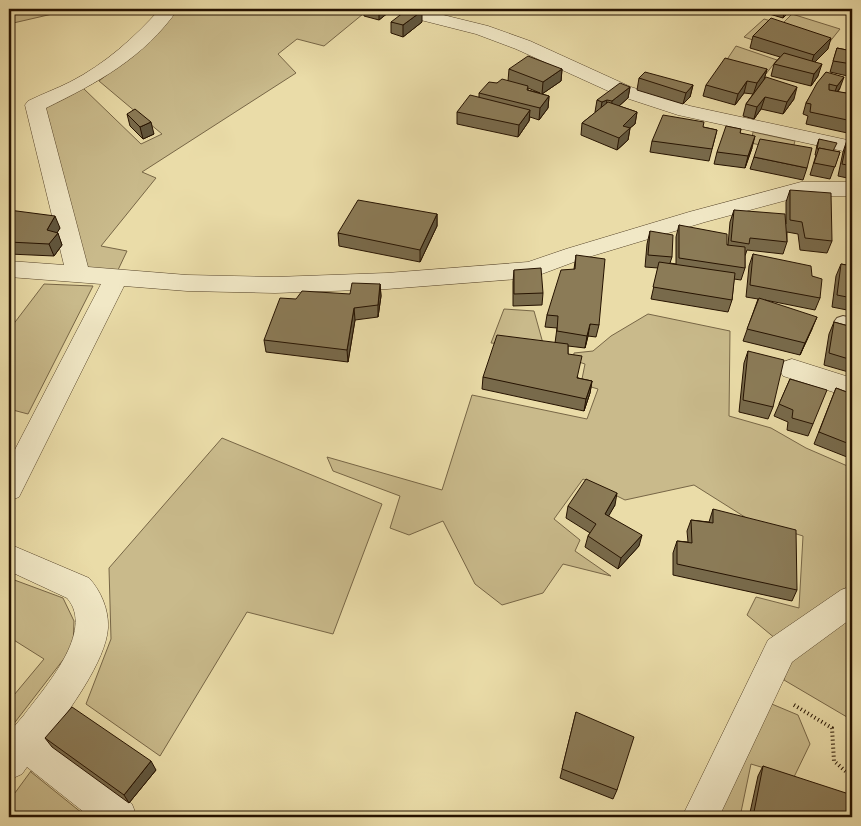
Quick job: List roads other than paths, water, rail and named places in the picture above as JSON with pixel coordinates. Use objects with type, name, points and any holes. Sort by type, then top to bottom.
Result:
[{"type":"street","points":[[78,274],[35,105],[84,82],[115,62],[150,31],[169,9]]},
{"type":"street","points":[[399,9],[482,30],[523,45],[624,91],[686,111],[852,147]]},
{"type":"street","points":[[9,269],[187,283],[275,285],[388,281],[531,270],[574,254],[688,219],[801,189],[852,189]]},
{"type":"street","points":[[9,489],[116,278]]},
{"type":"street","points":[[792,369],[852,388]]},
{"type":"street","points":[[9,556],[78,588],[84,595],[91,612],[92,624],[91,636],[87,647],[76,667],[17,752],[119,817]]},
{"type":"street","points":[[700,817],[780,651],[852,600]]}]
